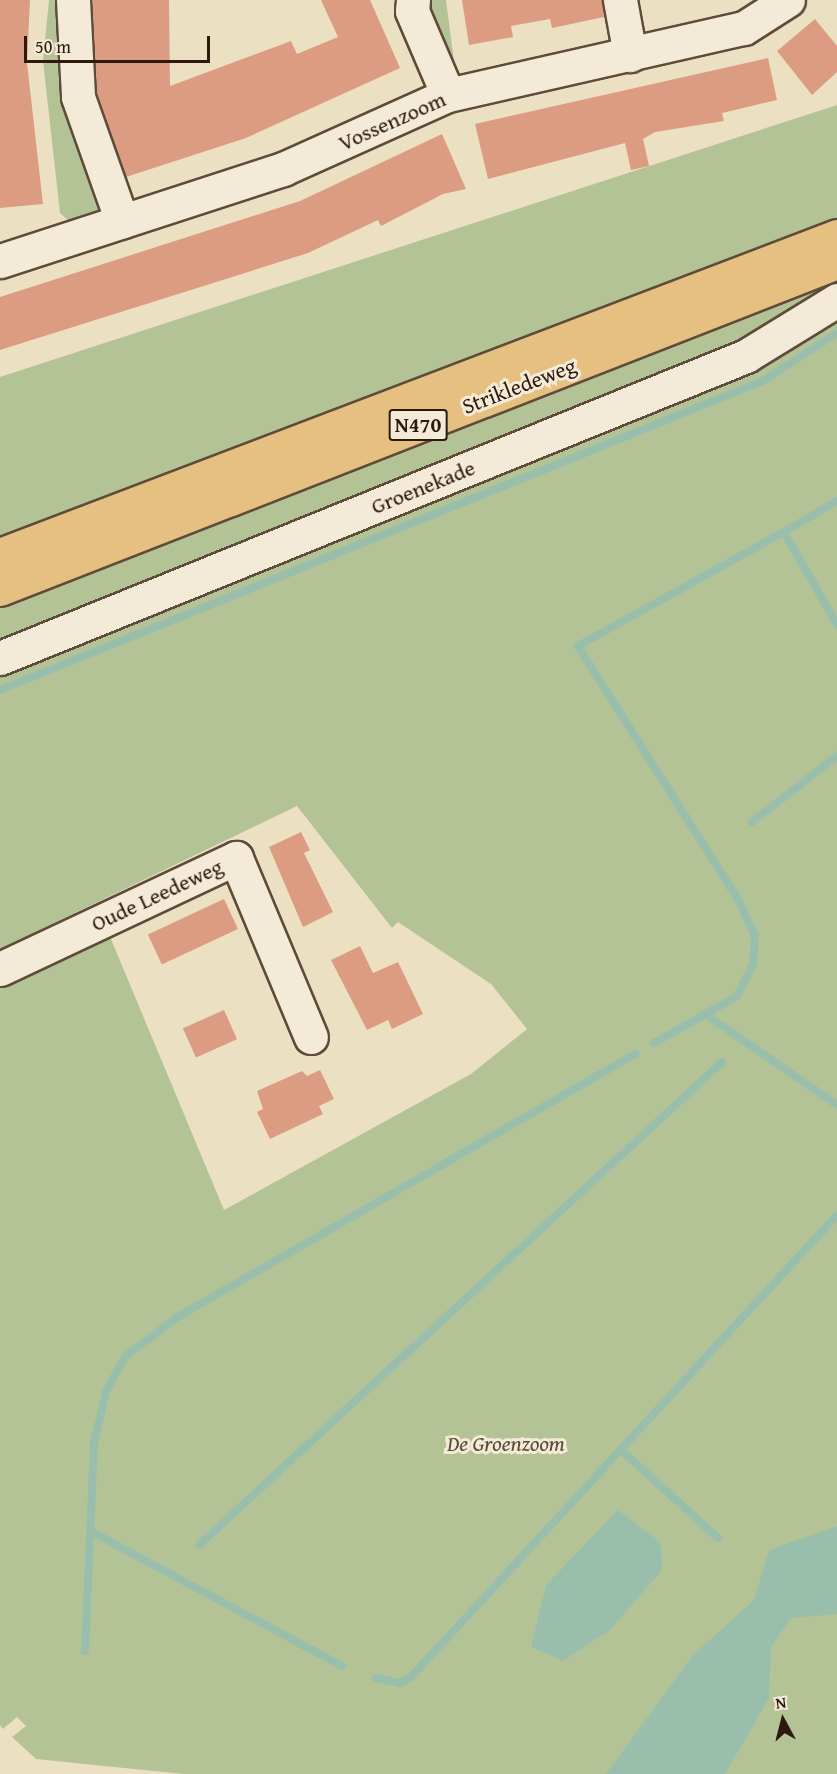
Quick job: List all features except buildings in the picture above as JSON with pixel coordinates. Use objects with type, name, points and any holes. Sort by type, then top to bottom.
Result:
[{"type":"main road","name":"Strikledeweg","points":[[0,555],[837,236]]},
{"type":"main road","name":"Strikledeweg","points":[[0,589],[837,262]]},
{"type":"street","points":[[73,0],[78,97],[122,221]]},
{"type":"street","points":[[413,0],[412,11],[448,95]]},
{"type":"street","points":[[620,0],[630,55]]},
{"type":"street","name":"Vossenzoom","points":[[0,261],[283,169],[448,95],[744,28],[788,0]]},
{"type":"street","name":"Groenekade","points":[[0,658],[746,356],[837,300]]},
{"type":"street","name":"Oude Leedeweg","points":[[0,969],[236,858],[311,1037]]},
{"type":"green space","points":[[49,0],[66,0],[101,212],[71,223],[60,213],[43,61]]},
{"type":"green space","points":[[423,0],[446,0],[456,77]]},
{"type":"green space","points":[[837,105],[837,227],[0,541],[0,377]]},
{"type":"green space","points":[[837,269],[837,288],[784,324],[0,643],[0,606],[89,561],[482,409],[567,388],[640,359],[695,326]]},
{"type":"green space","name":"De Groenzoom","points":[[837,310],[837,1774],[183,1774],[36,1759],[12,1737],[26,1726],[17,1717],[3,1729],[0,1725],[0,983],[108,932],[224,1210],[471,1074],[527,1029],[491,984],[398,922],[392,928],[297,806],[0,949],[0,667]]},
{"type":"shaded area","points":[[618,1510],[661,1543],[662,1570],[610,1630],[563,1661],[531,1647],[546,1585]]},
{"type":"shaded area","points":[[837,1526],[837,1614],[791,1618],[771,1647],[769,1698],[725,1774],[606,1774],[693,1655],[754,1600],[769,1550]]},
{"type":"waterway","points":[[0,690],[763,381],[837,333]]},
{"type":"waterway","points":[[837,501],[784,532],[837,624]]},
{"type":"waterway","points":[[654,1043],[737,996],[753,964],[755,936],[739,901],[578,646],[784,532]]},
{"type":"waterway","points":[[752,822],[837,756]]},
{"type":"waterway","points":[[705,1014],[837,1105]]},
{"type":"waterway","points":[[85,1651],[94,1442],[107,1389],[126,1356],[176,1318],[635,1054]]},
{"type":"waterway","points":[[199,1545],[722,1062]]},
{"type":"waterway","points":[[376,1678],[400,1683],[411,1677],[837,1215]]},
{"type":"waterway","points":[[622,1451],[718,1538]]},
{"type":"waterway","points":[[92,1532],[342,1666]]}]
